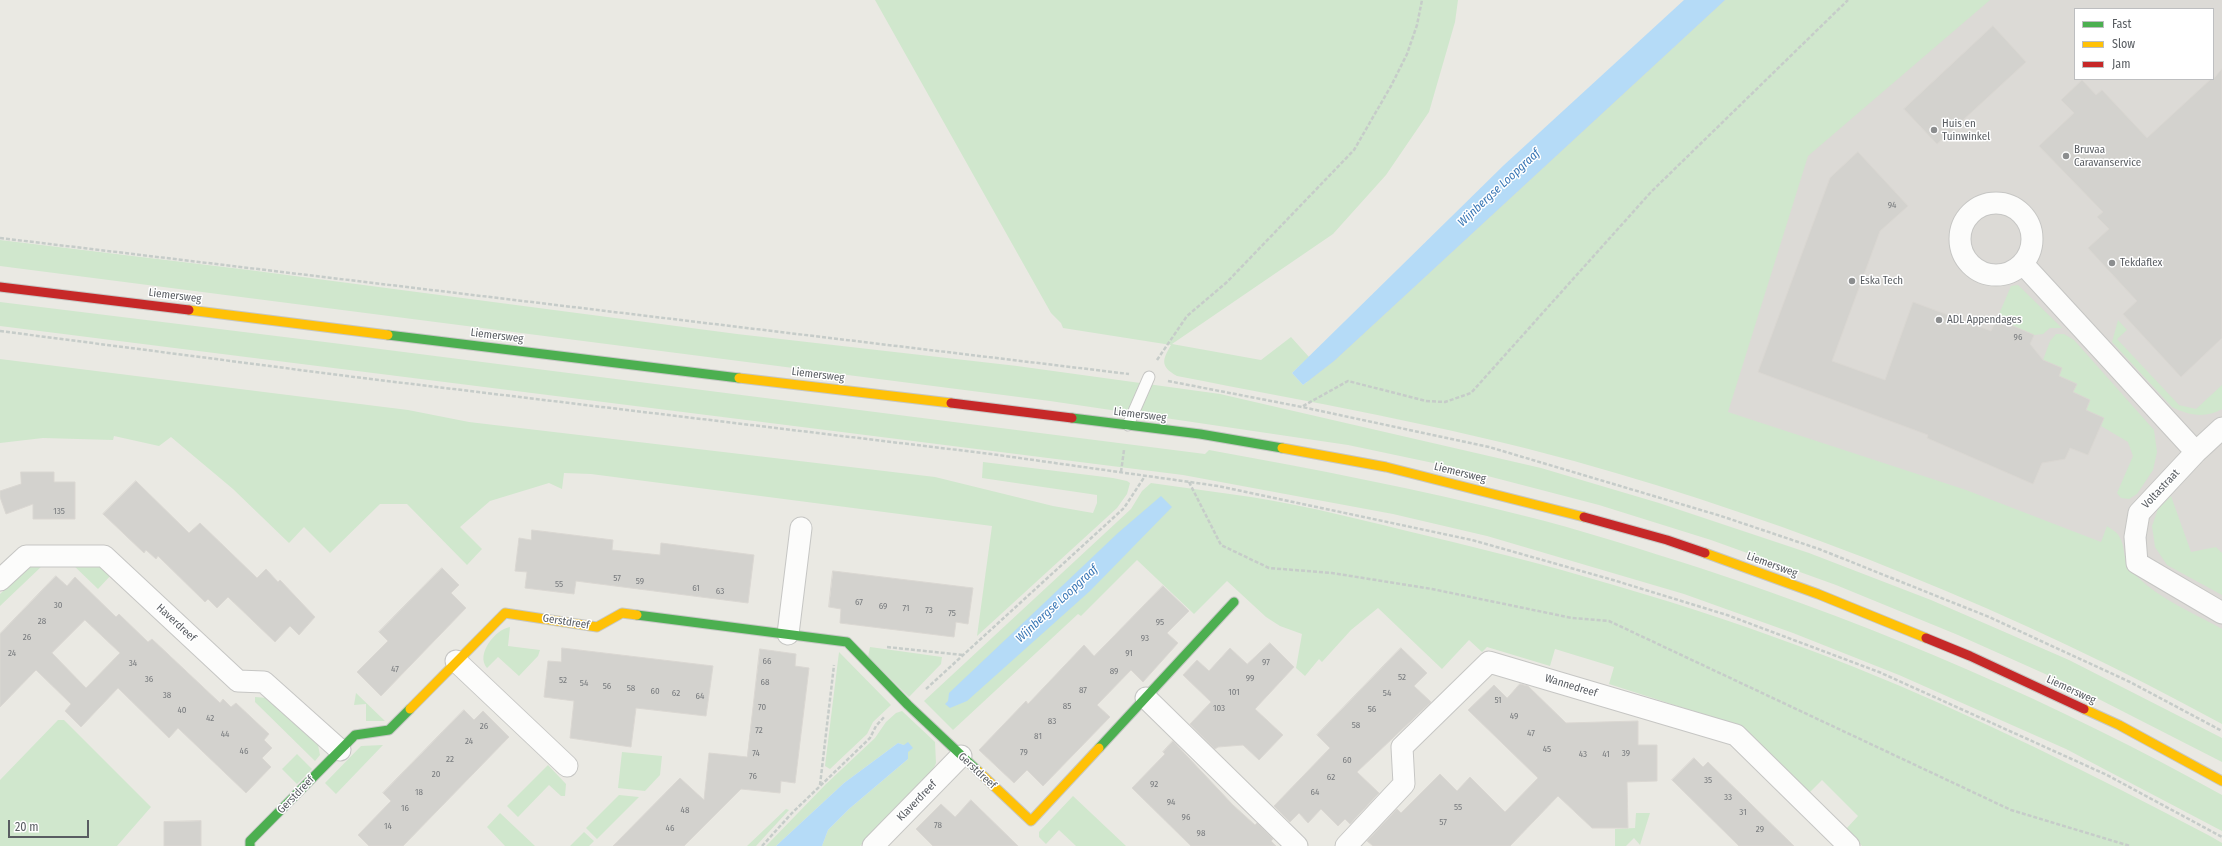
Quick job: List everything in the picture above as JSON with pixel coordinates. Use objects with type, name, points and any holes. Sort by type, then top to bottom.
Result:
[{"type":"main road","name":"Liemersweg","points":[[0,287],[1200,434],[1386,467],[1527,502],[1667,540],[1818,594],[1970,656],[2119,725],[2222,781]]},
{"type":"main road","name":"Gerstdreef","points":[[250,846],[250,841],[355,735],[389,730],[505,613],[597,627],[622,613],[847,642],[905,702],[1030,821],[1234,602]]},
{"type":"street","points":[[2023,264],[2196,452]]},
{"type":"street","name":"Voltastraat","points":[[2222,428],[2196,452],[2139,513],[2135,537],[2137,563],[2222,614]]},
{"type":"street","points":[[788,634],[801,528]]},
{"type":"street","name":"Haverdreef","points":[[0,580],[26,556],[104,556],[238,681],[264,682],[340,750]]},
{"type":"street","points":[[456,662],[566,766]]},
{"type":"street","name":"Wannedreef","points":[[1346,846],[1404,784],[1402,747],[1488,662],[1736,735],[1849,846]]},
{"type":"street","points":[[1146,698],[1297,846]]},
{"type":"street","name":"Klaverdreef","points":[[873,846],[961,756]]},
{"type":"lane","points":[[1128,426],[1149,377]]},
{"type":"path","points":[[1149,377],[1160,354],[1187,316],[1227,282],[1354,150],[1391,86],[1407,54],[1417,25],[1422,0]]},
{"type":"path","points":[[1302,406],[1348,381],[1426,401],[1444,402],[1471,392],[1651,192],[1848,0]]},
{"type":"path","points":[[0,238],[1149,377],[1302,406],[1489,447],[1721,516],[1820,549],[1989,617],[2130,682],[2222,731]]},
{"type":"path","points":[[0,331],[354,377],[975,452],[1218,486],[1472,540],[1613,580],[1727,615],[1886,676],[2107,775],[2222,837]]},
{"type":"path","points":[[762,846],[820,786],[870,738],[876,726],[963,655],[1124,508],[1145,476]]},
{"type":"path","points":[[1189,482],[1221,545],[1269,568],[1332,573],[1432,589],[1572,618],[1609,621],[2011,810],[2130,846]]},
{"type":"path","points":[[820,786],[837,641]]},
{"type":"path","points":[[886,646],[963,655]]},
{"type":"shaded area","points":[[1703,0],[2222,0],[2222,707],[1747,499],[1297,379]]},
{"type":"green space","points":[[875,0],[1458,0],[1455,22],[1429,112],[1386,175],[1333,234],[1172,344],[1261,360],[1291,337],[1309,357],[1292,373],[1303,385],[1334,361],[1725,0],[1990,0],[1808,156],[1728,412],[1966,490],[2101,542],[2107,526],[2119,536],[2123,545],[2126,562],[2140,580],[2162,596],[2222,629],[2222,724],[2145,683],[1987,608],[1824,542],[1741,513],[1658,486],[1525,448],[1426,425],[1177,376],[1167,369],[1164,362],[1171,345],[1063,328],[1061,323],[1051,313]]},
{"type":"green space","points":[[0,240],[249,270],[737,334],[1017,366],[1220,394],[1541,468],[1659,503],[1809,553],[1931,600],[2069,660],[2222,738],[2222,762],[2081,690],[1958,635],[1836,585],[1711,540],[1599,505],[1457,468],[1348,445],[1050,401],[0,266]]},
{"type":"green space","points":[[2018,285],[2062,328],[2050,328],[2043,334],[2034,335],[1997,319],[2011,286]]},
{"type":"green space","points":[[0,302],[1205,454],[1209,450],[1366,480],[1521,515],[1612,540],[1770,592],[1902,642],[1968,670],[2096,729],[2160,761],[2222,795],[2222,831],[2066,749],[1899,675],[1793,633],[1684,594],[1487,536],[1393,514],[1183,475],[0,326]]},
{"type":"green space","points":[[2118,320],[2127,330],[2117,339],[2179,405],[2196,409],[2222,385],[2222,409],[2209,414],[2197,415],[2172,407],[2112,342]]},
{"type":"green space","points":[[2056,334],[2064,334],[2074,340],[2154,430],[2157,452],[2153,470],[2137,494],[2129,499],[2121,498],[2117,493],[2133,456],[2128,442],[2101,426],[2086,410],[2090,400],[2073,392],[2076,384],[2059,376],[2062,368],[2043,360],[2050,341]]},
{"type":"green space","points":[[0,359],[408,410],[469,422],[935,477],[1053,506],[1093,513],[1097,503],[1097,495],[982,478],[983,462],[1113,478],[1130,483],[1127,494],[1117,508],[977,636],[992,526],[591,474],[564,473],[562,489],[549,483],[490,501],[460,527],[482,549],[467,565],[407,504],[380,504],[330,553],[304,527],[289,543],[233,489],[171,437],[159,446],[114,436],[113,440],[43,438],[0,443]]},
{"type":"green space","points":[[1151,483],[1273,501],[1384,525],[1536,563],[1696,610],[1854,667],[1990,726],[2166,813],[2222,843],[2222,846],[1862,846],[1846,829],[1858,816],[1822,780],[1809,793],[1703,722],[1696,712],[1609,684],[1614,667],[1555,649],[1550,666],[1487,647],[1482,652],[1469,640],[1442,669],[1378,608],[1351,630],[1322,662],[1319,659],[1305,676],[1296,668],[1302,634],[1280,626],[1266,617],[1227,581],[1194,614],[1137,560],[1081,616],[1078,614],[953,730],[924,701],[1131,509],[1142,491]]},
{"type":"green space","points":[[2171,496],[2191,552],[2216,547],[2222,553],[2222,595],[2167,565],[2155,547],[2152,526],[2158,509]]},
{"type":"green space","points":[[71,563],[104,566],[112,574],[98,589]]},
{"type":"green space","points":[[31,565],[42,566],[0,606],[0,594]]},
{"type":"green space","points":[[510,627],[508,646],[540,650],[538,656],[519,676],[498,657],[487,668],[484,662],[485,649],[493,637],[504,629]]},
{"type":"green space","points":[[870,647],[942,657],[941,664],[909,697],[868,657]]},
{"type":"green space","points":[[839,652],[891,705],[873,722],[867,734],[830,769],[825,766]]},
{"type":"green space","points":[[356,693],[385,721],[366,721],[366,704],[354,705]]},
{"type":"green space","points":[[255,697],[268,698],[318,745],[320,755],[315,761],[255,702]]},
{"type":"green space","points":[[902,711],[935,742],[936,763],[932,772],[860,846],[822,846],[828,830],[849,809],[908,759],[904,745],[898,743],[844,783],[776,846],[766,846],[826,784],[875,738],[886,722],[896,713]]},
{"type":"green space","points":[[58,720],[64,720],[151,807],[117,846],[0,846],[0,780]]},
{"type":"green space","points":[[383,745],[336,794],[325,783],[361,746]]},
{"type":"green space","points":[[622,752],[662,756],[660,775],[645,791],[618,788]]},
{"type":"green space","points":[[297,754],[312,769],[297,784],[282,769]]},
{"type":"green space","points":[[548,765],[566,784],[565,796],[561,796],[549,785],[518,817],[507,806]]},
{"type":"green space","points":[[619,795],[639,797],[597,839],[586,828]]},
{"type":"green space","points":[[1073,796],[1126,846],[1076,846],[1059,830],[1046,844],[1039,837],[1039,832]]},
{"type":"green space","points":[[786,809],[789,810],[756,846],[747,846]]},
{"type":"green space","points":[[500,813],[535,846],[505,846],[487,827]]},
{"type":"green space","points":[[1636,813],[1650,813],[1640,845],[1634,838],[1626,846],[1615,846],[1615,829],[1635,828]]},
{"type":"green space","points":[[584,832],[594,841],[589,846],[570,846]]},
{"type":"water","name":"Wijnbergse Loopgraaf","points":[[1684,0],[1725,0],[1334,361],[1303,385],[1292,373],[1504,165]]},
{"type":"water","name":"Wijnbergse Loopgraaf","points":[[1161,496],[1172,507],[1090,591],[967,701],[950,708],[945,704],[948,701],[949,693],[1119,532]]},
{"type":"water","points":[[908,742],[913,748],[908,752],[908,759],[849,809],[828,830],[822,846],[776,846],[844,783],[898,743],[904,745]]},
{"type":"building","points":[[1993,26],[2026,62],[1937,144],[1904,109]]},
{"type":"building","points":[[2222,69],[2222,338],[2181,377],[2123,314],[2137,301],[2088,248],[2109,229],[2097,217],[2103,212],[2039,146],[2074,113],[2061,100],[2082,80],[2096,95],[2102,90],[2147,138],[2210,80],[2214,80],[2214,78]]},
{"type":"building","points":[[1858,152],[1908,206],[1880,231],[1832,361],[1885,380],[1913,302],[1991,331],[1997,319],[2034,335],[2030,344],[2043,360],[2062,368],[2059,376],[2077,384],[2073,392],[2090,400],[2086,410],[2104,418],[2088,455],[2070,448],[2065,459],[2042,463],[2033,484],[1927,438],[1928,435],[1758,372],[1830,178]]},
{"type":"building","points":[[21,472],[54,472],[54,482],[75,482],[75,519],[33,519],[33,504],[6,514],[0,497],[0,491],[21,484]]},
{"type":"building","points":[[136,481],[189,533],[200,523],[257,578],[266,569],[278,582],[280,580],[315,617],[299,635],[290,626],[275,642],[228,597],[217,608],[208,599],[205,602],[158,556],[156,559],[146,550],[144,553],[103,514]]},
{"type":"building","points":[[532,530],[613,540],[612,550],[660,555],[661,543],[754,555],[748,603],[576,581],[574,594],[525,588],[527,572],[515,571],[519,538],[531,540]]},
{"type":"building","points":[[442,568],[459,585],[451,593],[466,608],[381,696],[357,672],[388,641],[379,632]]},
{"type":"building","points":[[833,571],[973,588],[968,624],[956,622],[954,637],[840,623],[841,609],[829,607]]},
{"type":"building","points":[[56,576],[67,586],[75,577],[116,617],[119,614],[148,642],[152,639],[220,703],[223,699],[231,707],[236,703],[269,734],[264,740],[272,748],[262,758],[271,767],[246,793],[178,728],[169,738],[118,688],[81,727],[65,711],[71,704],[36,670],[0,707],[0,634]],"holes":[[[85,620],[120,653],[86,688],[52,653]]]},
{"type":"building","points":[[1163,586],[1189,611],[1167,633],[1178,643],[1143,682],[1131,670],[1097,705],[1110,717],[1043,786],[1027,770],[1014,783],[979,750],[1026,701],[1028,704],[1084,645],[1094,656]]},
{"type":"building","points":[[1270,643],[1294,667],[1255,709],[1283,735],[1259,760],[1243,745],[1218,747],[1215,749],[1190,724],[1211,702],[1183,675],[1197,660],[1209,671],[1230,648],[1247,664]]},
{"type":"building","points":[[562,648],[713,666],[706,716],[636,708],[631,747],[570,738],[574,701],[544,697],[548,661],[561,662]]},
{"type":"building","points":[[1401,648],[1427,673],[1414,686],[1431,702],[1357,772],[1379,793],[1350,824],[1345,819],[1338,826],[1321,809],[1308,823],[1299,813],[1290,822],[1274,806],[1330,748],[1317,735]]},
{"type":"building","points":[[760,649],[796,654],[795,666],[809,668],[795,783],[781,781],[780,793],[741,789],[684,846],[613,846],[680,778],[704,800],[709,753],[747,757]]},
{"type":"building","points":[[1520,684],[1528,686],[1566,723],[1638,721],[1638,745],[1657,745],[1657,781],[1627,782],[1628,828],[1592,828],[1558,796],[1510,846],[1373,846],[1367,841],[1397,809],[1401,813],[1440,774],[1457,791],[1470,777],[1505,812],[1538,778],[1468,710],[1494,685],[1507,698]]},
{"type":"building","points":[[464,710],[474,720],[483,711],[509,737],[403,846],[369,846],[358,835],[391,801],[383,793]]},
{"type":"building","points":[[1173,741],[1233,805],[1255,825],[1257,823],[1273,839],[1271,841],[1276,846],[1191,846],[1132,788],[1165,754],[1163,752]]},
{"type":"building","points":[[1694,758],[1703,767],[1708,762],[1794,846],[1739,846],[1672,780]]},
{"type":"building","points":[[971,800],[1018,846],[933,846],[916,829],[941,804],[955,817]]},
{"type":"building","points":[[201,821],[201,846],[164,846],[164,822]]},
{"type":"traffic: fast","points":[[388,335],[739,378]]},
{"type":"traffic: fast","points":[[1072,418],[1200,434],[1282,448]]},
{"type":"traffic: fast","points":[[1099,748],[1234,602]]},
{"type":"traffic: fast","points":[[637,615],[847,642],[908,705],[978,771]]},
{"type":"traffic: fast","points":[[250,846],[250,841],[355,735],[389,730],[410,709]]},
{"type":"traffic: slow","points":[[189,310],[388,335]]},
{"type":"traffic: slow","points":[[739,378],[951,403]]},
{"type":"traffic: slow","points":[[1282,448],[1386,467],[1584,517]]},
{"type":"traffic: slow","points":[[1705,553],[1818,594],[1926,638]]},
{"type":"traffic: slow","points":[[410,709],[505,613],[597,627],[622,613],[637,615]]},
{"type":"traffic: slow","points":[[2084,709],[2119,725],[2222,781]]},
{"type":"traffic: slow","points":[[978,771],[1031,821],[1099,748]]},
{"type":"traffic: jam","points":[[0,287],[189,310]]},
{"type":"traffic: jam","points":[[951,403],[1072,418]]},
{"type":"traffic: jam","points":[[1584,517],[1667,540],[1705,553]]},
{"type":"traffic: jam","points":[[1926,638],[1970,656],[2084,709]]},
{"type":"place","name":"Huis en Tuinwinkel","points":[[1934,130]]},
{"type":"place","name":"Bruvaa Caravanservice","points":[[2066,156]]},
{"type":"place","name":"Tekdaflex","points":[[2112,263]]},
{"type":"place","name":"Eska Tech","points":[[1852,281]]},
{"type":"place","name":"ADL Appendages","points":[[1939,320]]}]
